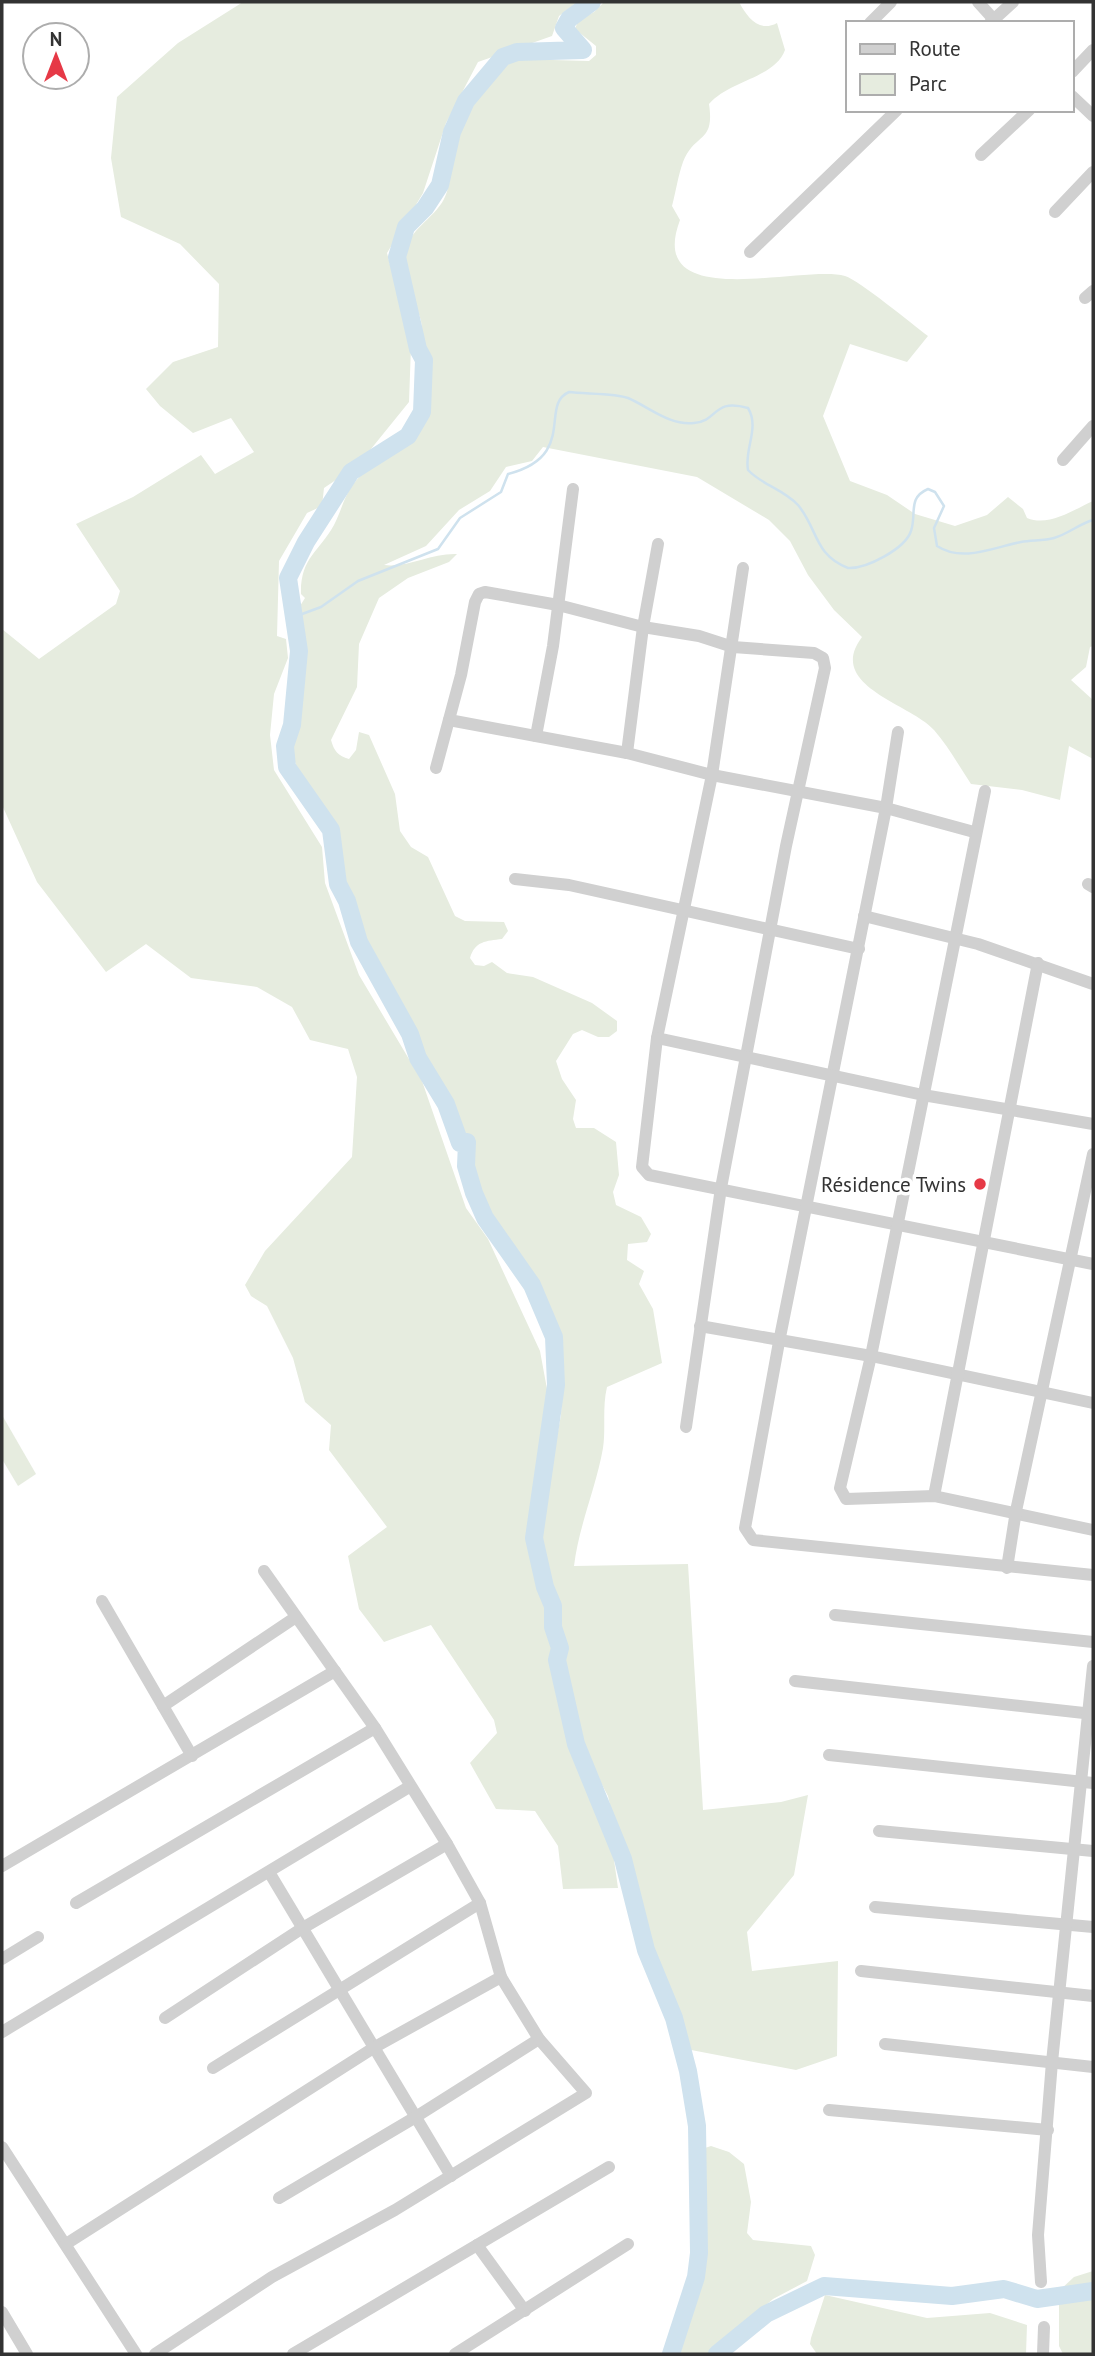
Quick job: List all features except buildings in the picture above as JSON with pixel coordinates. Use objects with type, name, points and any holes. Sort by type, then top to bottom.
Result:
[{"type":"street","points":[[872,21],[891,2]]},
{"type":"street","points":[[978,2],[992,21]]},
{"type":"street","points":[[994,21],[1013,2]]},
{"type":"street","points":[[1074,70],[1093,50]]},
{"type":"street","points":[[1074,98],[1093,116]]},
{"type":"street","points":[[750,252],[895,112]]},
{"type":"street","points":[[981,155],[1027,112]]},
{"type":"street","points":[[1055,212],[1093,172]]},
{"type":"street","points":[[1063,460],[1093,426]]},
{"type":"street","points":[[537,736],[573,489]]},
{"type":"street","points":[[627,754],[643,627],[658,544]]},
{"type":"street","points":[[743,568],[712,775],[657,1038],[642,1167],[649,1175],[807,1206],[895,1227],[1093,1264]]},
{"type":"street","points":[[436,768],[479,594],[485,592],[558,605],[643,627],[699,636],[733,647],[814,653],[823,658],[825,668],[800,792],[786,846],[721,1188],[686,1427]]},
{"type":"street","points":[[449,720],[627,754],[712,775],[887,808],[974,832]]},
{"type":"street","points":[[898,732],[887,808],[779,1342],[745,1528],[747,1535],[753,1540],[1093,1575]]},
{"type":"street","points":[[985,791],[974,832],[871,1356],[840,1488],[846,1499],[934,1496],[1016,1511],[1093,1530]]},
{"type":"street","points":[[515,878],[569,885],[859,949]]},
{"type":"street","points":[[864,915],[953,937],[1038,963],[1093,984]]},
{"type":"street","points":[[934,1496],[1012,1110],[1038,963]]},
{"type":"street","points":[[657,1038],[923,1095],[1093,1124]]},
{"type":"street","points":[[1007,1568],[1016,1511],[1093,1154]]},
{"type":"street","points":[[700,1326],[779,1342],[871,1356],[1093,1403]]},
{"type":"street","points":[[155,2354],[272,2277],[451,2176],[586,2093],[540,2039],[501,1977],[480,1903],[447,1844],[375,1728],[264,1572]]},
{"type":"street","points":[[102,1601],[192,1756]]},
{"type":"street","points":[[835,1615],[1093,1642]]},
{"type":"street","points":[[163,1706],[296,1617]]},
{"type":"street","points":[[1041,2282],[1038,2235],[1052,2062],[1072,1848],[1090,1714],[1093,1666]]},
{"type":"street","points":[[2,1866],[335,1671]]},
{"type":"street","points":[[795,1681],[1090,1714]]},
{"type":"street","points":[[76,1902],[375,1728]]},
{"type":"street","points":[[829,1755],[1093,1783]]},
{"type":"street","points":[[2,2032],[49,2001],[410,1787]]},
{"type":"street","points":[[879,1831],[1093,1851]]},
{"type":"street","points":[[165,2018],[301,1929],[447,1844]]},
{"type":"street","points":[[270,1872],[301,1929],[451,2176]]},
{"type":"street","points":[[213,2068],[340,1992],[480,1903]]},
{"type":"street","points":[[875,1907],[1093,1927]]},
{"type":"street","points":[[2,1959],[38,1937]]},
{"type":"street","points":[[861,1971],[1093,1996]]},
{"type":"street","points":[[66,2244],[375,2047],[501,1977]]},
{"type":"street","points":[[279,2198],[540,2039]]},
{"type":"street","points":[[885,2044],[1093,2067]]},
{"type":"street","points":[[829,2110],[1048,2130]]},
{"type":"street","points":[[2,2147],[136,2354]]},
{"type":"street","points":[[293,2354],[609,2167]]},
{"type":"street","points":[[455,2354],[628,2244]]},
{"type":"street","points":[[477,2245],[525,2311]]},
{"type":"street","points":[[2,2312],[27,2354]]},
{"type":"street","points":[[1043,2354],[1044,2327]]},
{"type":"green space","points":[[243,2],[577,2],[559,16],[552,36],[478,62],[446,123],[423,193],[387,253],[411,346],[409,402],[358,465],[324,488],[322,506],[307,513],[279,561],[277,636],[286,639],[288,658],[274,694],[270,735],[274,770],[322,847],[325,883],[359,975],[422,1081],[466,1208],[488,1239],[540,1351],[547,1389],[531,1529],[566,1725],[612,1846],[618,1888],[563,1889],[558,1846],[535,1811],[496,1809],[470,1763],[497,1733],[494,1720],[431,1625],[384,1642],[359,1609],[348,1556],[387,1527],[329,1450],[331,1425],[305,1402],[293,1358],[267,1306],[251,1296],[245,1285],[265,1251],[352,1157],[357,1077],[348,1049],[310,1040],[292,1007],[257,987],[191,978],[146,944],[106,972],[37,882],[2,805],[2,629],[39,659],[116,604],[120,591],[76,524],[133,497],[201,455],[215,474],[254,452],[231,418],[193,433],[160,406],[146,389],[173,362],[218,347],[219,284],[180,244],[121,217],[111,158],[117,97],[178,43]]},
{"type":"green space","points":[[604,2],[739,2],[750,18],[759,25],[771,26],[777,23],[785,50],[780,59],[762,73],[728,89],[709,104],[707,132],[688,153],[678,178],[672,206],[680,220],[675,249],[685,267],[705,276],[733,279],[824,274],[845,276],[874,294],[928,336],[907,362],[850,344],[823,416],[850,481],[887,495],[915,514],[955,526],[987,515],[1008,497],[1023,509],[1027,518],[1035,520],[1052,519],[1093,501],[1093,646],[1090,647],[1086,667],[1071,680],[1093,700],[1093,759],[1069,746],[1060,800],[1022,790],[971,784],[934,730],[862,681],[854,669],[854,654],[862,637],[834,610],[808,575],[790,541],[769,520],[697,477],[543,447],[532,461],[506,467],[490,491],[459,510],[426,546],[384,565],[457,554],[449,562],[408,578],[379,598],[359,644],[357,687],[331,740],[337,753],[349,759],[356,750],[359,732],[369,735],[395,794],[400,831],[411,847],[428,857],[455,916],[465,921],[504,922],[508,931],[502,939],[486,941],[472,952],[470,958],[475,965],[484,966],[492,962],[507,973],[533,977],[592,1003],[617,1021],[617,1031],[609,1037],[598,1037],[582,1030],[573,1034],[556,1061],[562,1079],[576,1100],[573,1119],[576,1128],[594,1128],[616,1142],[619,1175],[613,1192],[616,1205],[641,1217],[651,1234],[647,1242],[628,1244],[627,1260],[644,1271],[639,1284],[653,1309],[662,1363],[607,1387],[603,1448],[574,1566],[688,1564],[703,1810],[781,1802],[808,1795],[794,1875],[747,1932],[752,1971],[838,1961],[837,2056],[796,2070],[686,2049],[673,2006],[666,1998],[635,1887],[631,1859],[615,1827],[608,1796],[582,1747],[573,1716],[556,1605],[546,1572],[540,1527],[561,1415],[563,1360],[555,1323],[533,1276],[491,1217],[475,1171],[473,1142],[460,1131],[451,1104],[421,1052],[415,1031],[394,996],[392,986],[372,956],[345,885],[337,833],[299,776],[294,758],[293,740],[304,660],[300,606],[305,598],[301,594],[307,563],[334,525],[352,486],[364,473],[407,444],[422,423],[428,371],[422,344],[421,321],[406,274],[407,246],[444,199],[449,185],[455,137],[464,118],[481,94],[500,71],[516,59],[589,61],[596,55],[596,46],[575,29],[578,21],[594,12]]},
{"type":"green space","points":[[2,1415],[36,1474],[18,1486],[2,1459]]},
{"type":"green space","points":[[711,2146],[729,2152],[744,2164],[751,2202],[747,2233],[753,2240],[811,2246],[815,2255],[807,2281],[773,2299],[709,2354],[678,2354],[703,2280],[707,2258],[705,2148]]},
{"type":"green space","points":[[1093,2271],[1093,2354],[1063,2354],[1059,2346],[1059,2291],[1074,2277]]},
{"type":"green space","points":[[825,2295],[927,2318],[990,2313],[1027,2325],[1026,2354],[817,2354],[810,2344]]},
{"type":"waterway","points":[[592,2],[569,19],[564,28],[583,50],[517,52],[503,57],[466,101],[452,132],[440,185],[425,208],[406,227],[397,257],[418,349],[424,360],[422,412],[408,436],[351,472],[306,542],[288,578],[299,651],[292,725],[285,746],[287,767],[331,830],[338,884],[347,901],[359,942],[410,1034],[418,1058],[446,1104],[460,1143],[467,1142],[466,1166],[485,1218],[532,1285],[554,1337],[556,1385],[534,1538],[545,1587],[553,1606],[553,1627],[560,1648],[557,1660],[576,1744],[623,1859],[646,1950],[674,2018],[688,2071],[697,2126],[699,2253],[696,2277],[671,2354]]},
{"type":"waterway","points":[[294,617],[321,607],[358,581],[438,549],[460,518],[501,492],[508,474],[529,466],[543,455],[554,431],[557,408],[561,399],[569,392],[623,396],[668,419],[685,423],[702,421],[728,406],[748,408],[753,423],[748,470],[798,505],[823,549],[837,563],[848,568],[884,557],[901,545],[911,531],[917,497],[928,489],[935,492],[944,506],[934,528],[937,546],[957,553],[968,554],[1021,542],[1050,539],[1093,520]]},
{"type":"waterway","points":[[717,2354],[766,2314],[824,2286],[952,2296],[1004,2289],[1037,2299],[1093,2291]]},
{"type":"place","name":"Résidence Twins","points":[[980,1184]]}]
